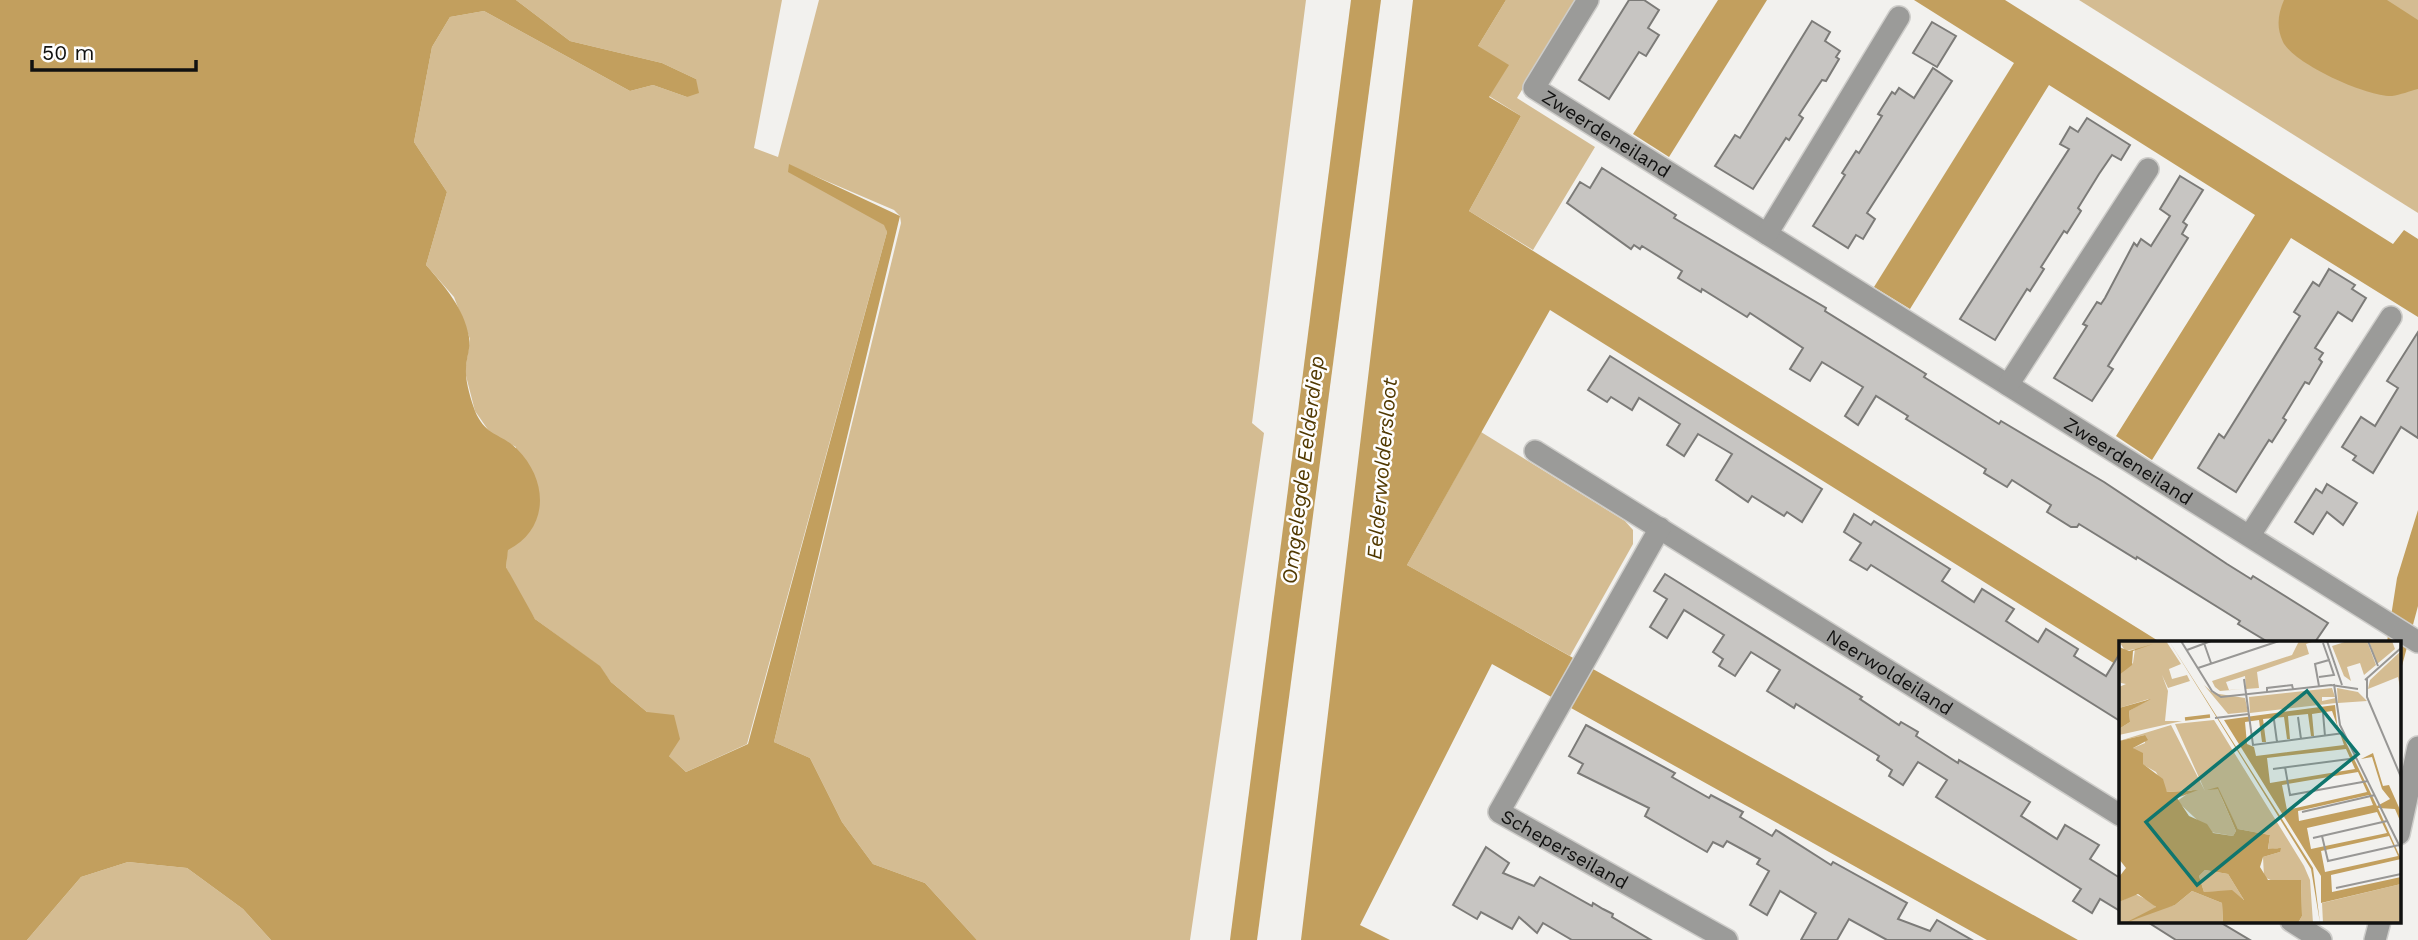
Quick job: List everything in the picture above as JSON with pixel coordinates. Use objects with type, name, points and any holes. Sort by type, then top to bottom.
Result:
[{"type":"street","name":"Zweerdeneiland","points":[[1588,0],[1534,88],[2416,640]]},
{"type":"street","points":[[1767,234],[1899,17]]},
{"type":"street","points":[[2008,385],[2148,169]]},
{"type":"street","points":[[2250,535],[2391,317]]},
{"type":"street","name":"Neerwoldeiland","points":[[1535,451],[2119,814]]},
{"type":"street","name":"Scheperseiland","points":[[1660,528],[1499,812],[1727,940]]},
{"type":"street","points":[[2400,829],[2418,747]]},
{"type":"street","points":[[2375,940],[2380,922]]},
{"type":"shaded area","points":[[516,0],[782,0],[754,148],[778,157],[819,0],[1306,0],[1252,423],[1264,433],[1190,940],[977,940],[925,883],[873,864],[842,822],[810,758],[774,742],[901,223],[900,216],[894,210],[789,165],[885,225],[887,232],[747,744],[686,772],[669,756],[647,712],[611,682],[599,666],[535,619],[519,595],[506,567],[516,447],[491,434],[475,411],[465,372],[470,339],[454,297],[426,265],[447,192],[414,142],[432,47],[450,17],[484,11],[630,91],[653,85],[687,97],[696,79],[662,63],[570,41]]},
{"type":"shaded area","points":[[1506,0],[1577,0],[1517,98],[1595,147],[1533,250],[1469,211],[1521,116],[1489,96],[1478,46]]},
{"type":"shaded area","points":[[2079,0],[2418,0],[2418,213]]},
{"type":"shaded area","points":[[1481,432],[1625,521],[1633,530],[1633,544],[1570,656],[1407,565]]},
{"type":"shaded area","points":[[128,862],[187,868],[243,909],[271,940],[27,940],[81,877]]},
{"type":"water","points":[[0,0],[516,0],[570,41],[662,63],[696,79],[699,93],[687,97],[653,85],[630,91],[484,11],[450,17],[432,47],[414,142],[447,192],[426,265],[453,298],[463,317],[469,341],[466,379],[475,411],[484,426],[517,449],[535,475],[539,489],[537,517],[531,530],[508,550],[506,567],[535,619],[600,666],[611,682],[647,712],[674,715],[680,739],[669,756],[686,772],[748,744],[887,232],[884,225],[788,172],[789,164],[900,216],[774,742],[810,758],[842,822],[873,864],[925,883],[977,940],[271,940],[243,909],[187,868],[128,862],[81,877],[27,940],[0,940]]},
{"type":"water","name":"Omgelegde Eelderdiep","points":[[1351,0],[1381,0],[1257,940],[1230,940]]},
{"type":"water","name":"Eelderwoldersloot","points":[[1413,0],[1506,0],[1478,46],[1509,65],[1489,97],[1521,116],[1469,211],[2158,641],[2119,641],[2119,666],[1550,310],[1407,565],[2078,940],[1987,940],[1492,664],[1360,925],[1390,940],[1301,940]]},
{"type":"water","points":[[1718,0],[1767,0],[1669,157],[1633,134]]},
{"type":"water","points":[[1914,0],[2005,0],[2393,244],[2404,230],[2418,239],[2418,317],[2291,238],[2152,460],[2116,436],[2255,215],[2049,85],[1910,309],[1874,287],[2014,63]]},
{"type":"water","points":[[2284,0],[2387,0],[2418,20],[2418,89],[2392,96],[2381,95],[2332,78],[2301,60],[2283,42],[2279,31],[2280,10]]},
{"type":"water","points":[[2418,510],[2418,606],[2400,673],[2400,641],[2387,641],[2397,578]]},
{"type":"building","points":[[1629,0],[1644,0],[1659,10],[1648,28],[1659,35],[1646,56],[1639,52],[1609,99],[1579,80]]},
{"type":"building","points":[[1812,21],[1830,32],[1825,41],[1840,51],[1836,57],[1839,59],[1826,81],[1822,80],[1799,115],[1803,118],[1789,140],[1786,138],[1753,189],[1715,166],[1735,135],[1740,138]]},
{"type":"building","points":[[1932,22],[1956,36],[1937,67],[1913,53]]},
{"type":"building","points":[[1933,68],[1952,81],[1867,213],[1875,219],[1863,239],[1856,235],[1848,248],[1813,226],[1845,175],[1842,173],[1856,151],[1859,153],[1882,116],[1878,114],[1892,92],[1895,94],[1899,88],[1914,98]]},
{"type":"building","points":[[2087,118],[2130,145],[2121,160],[2112,155],[2078,208],[2081,211],[2067,233],[2064,231],[2041,267],[2044,269],[2030,291],[2027,289],[1995,340],[1960,319],[2069,149],[2060,144],[2070,127],[2078,132]]},
{"type":"building","points":[[1602,168],[1676,215],[1674,218],[1826,308],[1825,311],[1926,374],[1924,377],[1975,409],[1999,424],[2001,421],[2104,482],[2227,564],[2251,579],[2253,576],[2328,623],[2316,641],[2266,641],[2238,624],[2240,621],[2137,557],[2136,559],[2079,524],[2077,527],[2071,527],[2047,512],[2051,505],[2012,480],[2007,487],[1984,473],[1986,469],[1906,419],[1908,416],[1876,396],[1858,425],[1845,416],[1863,387],[1822,362],[1810,381],[1790,369],[1803,348],[1750,313],[1747,317],[1702,289],[1701,292],[1678,278],[1682,271],[1642,246],[1640,249],[1634,245],[1631,249],[1567,203],[1580,182],[1590,188]]},
{"type":"building","points":[[2180,176],[2203,190],[2183,222],[2187,225],[2182,234],[2188,238],[2108,366],[2113,369],[2092,401],[2054,378],[2087,326],[2083,324],[2097,302],[2101,304],[2105,298],[2134,243],[2137,246],[2141,239],[2151,246],[2170,216],[2160,209]]},
{"type":"building","points":[[2329,269],[2355,285],[2352,289],[2366,298],[2352,321],[2338,312],[2315,348],[2323,353],[2319,359],[2322,362],[2309,384],[2305,382],[2283,418],[2286,420],[2272,442],[2269,440],[2236,492],[2198,468],[2219,434],[2224,438],[2300,316],[2294,312],[2313,282],[2319,286]]},
{"type":"building","points":[[2418,332],[2418,438],[2401,427],[2373,473],[2353,460],[2356,456],[2342,447],[2361,417],[2375,426],[2398,388],[2387,381]]},
{"type":"building","points":[[1610,356],[1822,489],[1802,522],[1787,512],[1784,516],[1752,496],[1748,502],[1716,480],[1732,454],[1698,434],[1684,456],[1667,445],[1680,424],[1639,398],[1632,410],[1611,397],[1607,402],[1588,390]]},
{"type":"building","points":[[2327,484],[2357,503],[2343,525],[2327,512],[2313,534],[2295,522],[2316,489],[2322,493]]},
{"type":"building","points":[[1854,514],[1871,525],[1874,521],[1950,569],[1942,581],[1974,602],[1982,589],[2014,609],[2006,621],[2038,642],[2046,629],[2078,649],[2074,656],[2106,676],[2119,655],[2119,720],[1871,565],[1867,570],[1850,560],[1861,543],[1844,532]]},
{"type":"building","points":[[1665,574],[1862,697],[1860,699],[1899,725],[1901,722],[1918,732],[1916,736],[1958,763],[1959,760],[2030,802],[2021,816],[2057,839],[2065,825],[2099,845],[2090,859],[2119,877],[2119,910],[2100,899],[2092,913],[2073,901],[2081,889],[1936,797],[1947,780],[1918,762],[1903,785],[1889,776],[1892,770],[1877,760],[1879,756],[1796,704],[1794,708],[1767,691],[1780,670],[1751,652],[1735,676],[1719,666],[1723,659],[1713,652],[1724,635],[1684,610],[1667,638],[1650,627],[1667,599],[1654,591]]},
{"type":"building","points":[[1586,725],[1675,773],[1672,777],[1709,798],[1711,795],[1743,812],[1740,817],[1772,836],[1776,830],[1831,865],[1833,862],[1907,903],[1898,919],[1930,931],[1937,920],[1972,940],[1887,940],[1849,919],[1837,940],[1801,940],[1816,913],[1780,891],[1767,915],[1750,905],[1769,871],[1757,864],[1760,859],[1727,841],[1723,847],[1713,842],[1707,852],[1645,816],[1649,808],[1578,773],[1583,764],[1569,756]]},
{"type":"building","points":[[1486,847],[1509,863],[1503,873],[1534,886],[1540,877],[1592,906],[1593,903],[1613,914],[1612,917],[1651,940],[1572,940],[1543,923],[1537,933],[1519,917],[1512,929],[1481,912],[1477,919],[1453,905]]},
{"type":"building","points":[[2148,922],[2220,922],[2250,940],[2176,940]]}]
